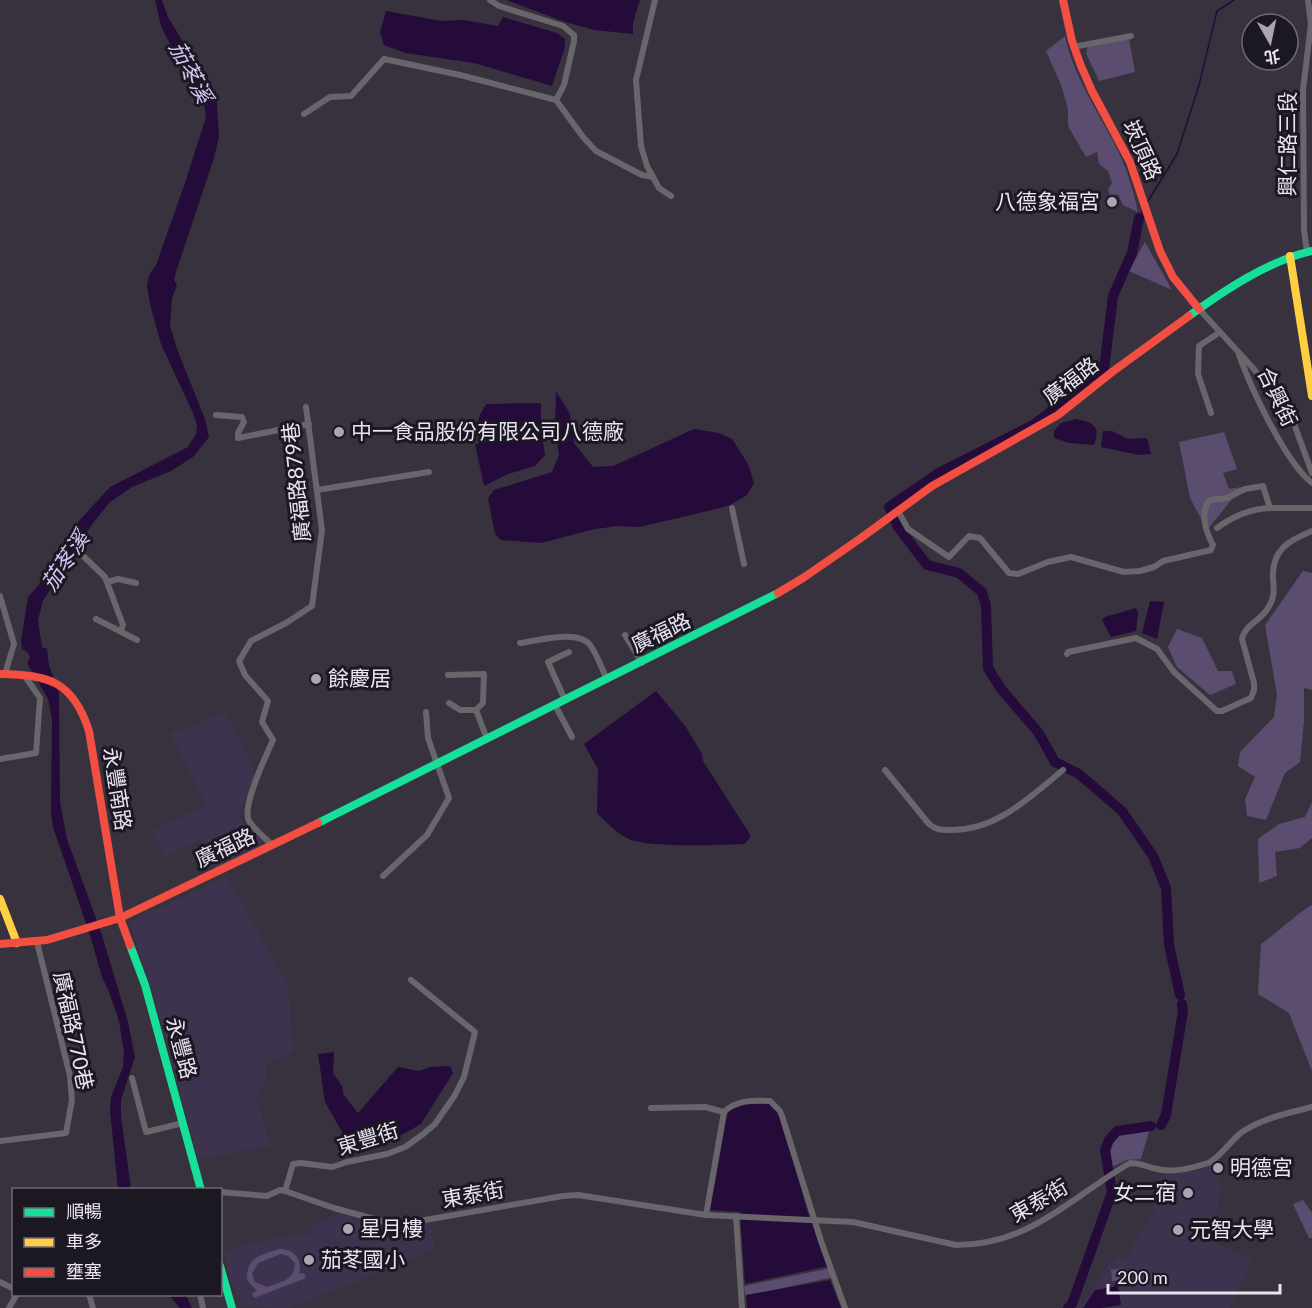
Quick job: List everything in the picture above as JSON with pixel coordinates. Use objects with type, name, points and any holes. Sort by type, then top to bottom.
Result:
[{"type":"street","points":[[490,0],[499,6],[563,26],[574,35],[564,85],[556,100]]},
{"type":"street","points":[[655,0],[636,80],[641,146],[658,188],[671,196]]},
{"type":"street","name":"崁頂路","points":[[1063,0],[1073,47],[1100,106],[1125,148],[1158,246],[1168,268],[1199,309]]},
{"type":"street","name":"興仁路三段","points":[[1308,0],[1312,24],[1303,94],[1304,214],[1310,251]]},
{"type":"street","points":[[1073,47],[1131,36]]},
{"type":"street","points":[[303,114],[330,97],[351,96],[384,58],[556,100],[596,151],[642,175],[653,177]]},
{"type":"street","name":"廣福路","points":[[37,942],[85,930],[120,918],[756,605],[803,578],[932,486],[1032,427],[1058,415],[1112,372],[1199,309],[1290,256],[1310,251]]},
{"type":"street","points":[[1290,256],[1312,396]]},
{"type":"street","points":[[1199,309],[1253,368],[1293,421],[1312,473]]},
{"type":"street","points":[[1211,413],[1198,374],[1199,346],[1220,332]]},
{"type":"street","name":"合興街","points":[[1238,351],[1248,378],[1289,457],[1312,483]]},
{"type":"street","name":"廣福路879巷","points":[[272,845],[249,821],[246,812],[251,793],[273,740],[262,722],[268,701],[245,675],[239,661],[251,641],[286,623],[312,606],[322,530],[306,407]]},
{"type":"street","points":[[216,415],[242,417],[244,422],[238,438],[309,424]]},
{"type":"street","points":[[317,490],[429,472]]},
{"type":"street","points":[[898,511],[908,529],[949,557],[969,536],[980,538],[1009,573],[1018,574],[1048,562],[1071,557],[1124,572],[1140,571],[1154,567],[1163,561],[1211,550],[1213,545],[1207,533],[1204,512],[1210,500],[1227,498],[1245,489],[1263,486],[1270,508]]},
{"type":"street","points":[[732,508],[744,564]]},
{"type":"street","points":[[1217,528],[1232,518],[1261,508],[1312,508]]},
{"type":"street","points":[[1067,654],[1136,638],[1157,649],[1174,672],[1217,711],[1251,698],[1254,683],[1242,639],[1243,632],[1269,608],[1274,596],[1275,561],[1284,546],[1291,540],[1312,531]]},
{"type":"street","points":[[80,553],[105,577],[123,625],[121,631]]},
{"type":"street","points":[[107,582],[118,579],[136,583]]},
{"type":"street","points":[[0,596],[15,644],[2,674],[23,674],[40,698],[36,753],[0,759]]},
{"type":"street","points":[[96,619],[137,640]]},
{"type":"street","points":[[625,635],[642,663]]},
{"type":"street","points":[[520,643],[579,637],[590,644],[607,680]]},
{"type":"street","points":[[565,700],[548,662],[569,652]]},
{"type":"street","name":"永豐南路","points":[[23,674],[52,680],[67,688],[85,714],[120,918]]},
{"type":"street","points":[[448,675],[484,674],[483,703],[476,710],[460,710],[449,703]]},
{"type":"street","points":[[555,705],[572,737]]},
{"type":"street","points":[[476,710],[487,739]]},
{"type":"street","points":[[383,876],[427,835],[449,798],[428,738],[426,712]]},
{"type":"street","points":[[885,770],[936,830],[964,831],[981,827],[1000,817],[1063,770]]},
{"type":"street","points":[[0,899],[17,942]]},
{"type":"street","name":"永豐路","points":[[120,918],[145,985],[203,1188]]},
{"type":"street","points":[[0,944],[37,942]]},
{"type":"street","name":"廣福路770巷","points":[[0,1142],[66,1133],[72,1100],[70,1076],[37,942]]},
{"type":"street","name":"東豐街","points":[[285,1191],[293,1164],[332,1167],[387,1154],[405,1147],[435,1124],[454,1095],[464,1077],[475,1032],[411,980]]},
{"type":"street","points":[[132,1078],[146,1132],[183,1123]]},
{"type":"street","points":[[706,1215],[724,1112],[729,1107],[751,1100],[770,1101],[780,1111],[845,1308]]},
{"type":"street","points":[[651,1108],[705,1107],[724,1112]]},
{"type":"street","name":"東泰街","points":[[222,1192],[267,1196],[280,1190],[396,1225],[578,1195],[706,1215],[854,1222],[956,1245],[972,1245],[1011,1236],[1044,1222],[1130,1163],[1142,1163],[1155,1169],[1171,1171],[1211,1162],[1239,1134],[1253,1126],[1312,1107]]},
{"type":"street","points":[[736,1216],[742,1308]]},
{"type":"street","points":[[222,1274],[231,1308]]},
{"type":"shaded area","points":[[1065,36],[1073,64],[1121,158],[1138,212],[1123,205],[1118,194],[1110,195],[1108,189],[1112,183],[1108,171],[1099,164],[1097,152],[1086,157],[1068,126],[1068,109],[1061,85],[1046,51]]},
{"type":"shaded area","points":[[1129,39],[1135,72],[1099,81],[1086,53],[1088,47]]},
{"type":"shaded area","points":[[1145,242],[1172,290],[1129,271]]},
{"type":"shaded area","points":[[1224,432],[1237,469],[1223,473],[1229,489],[1242,487],[1207,530],[1190,498],[1179,442]]},
{"type":"shaded area","points":[[1303,571],[1312,573],[1312,690],[1304,688],[1300,762],[1285,773],[1266,820],[1247,816],[1245,799],[1255,777],[1238,766],[1240,752],[1274,717],[1277,695],[1265,625]]},
{"type":"shaded area","points":[[1177,629],[1202,638],[1218,671],[1232,671],[1236,684],[1210,695],[1177,667],[1168,647]]},
{"type":"shaded area","points":[[226,713],[256,772],[241,807],[240,818],[265,844],[214,869],[200,840],[165,856],[153,830],[206,805],[171,733]]},
{"type":"shaded area","points":[[1312,802],[1312,838],[1300,848],[1275,852],[1277,876],[1259,883],[1258,839],[1279,824],[1305,817]]},
{"type":"shaded area","points":[[227,877],[288,985],[293,1051],[266,1064],[265,1083],[256,1096],[270,1146],[198,1159],[155,999],[130,925],[132,920]]},
{"type":"shaded area","points":[[1312,905],[1312,1071],[1289,1013],[1258,994],[1261,944]]},
{"type":"shaded area","points":[[1151,1125],[1141,1159],[1127,1160],[1110,1168],[1111,1138],[1133,1128]]},
{"type":"shaded area","name":"元智大學","points":[[1213,1164],[1221,1184],[1213,1241],[1252,1260],[1230,1308],[1078,1308],[1084,1303],[1107,1267],[1117,1256],[1125,1259],[1153,1213],[1161,1174],[1186,1172]]},
{"type":"shaded area","points":[[1303,1200],[1312,1213],[1312,1238],[1309,1238],[1293,1204]]},
{"type":"shaded area","name":"茄苳國小","points":[[342,1212],[395,1227],[430,1221],[435,1248],[394,1267],[288,1308],[244,1307],[231,1282],[224,1253],[254,1243],[299,1233],[302,1237],[314,1233],[312,1225]]},
{"type":"shaded area","points":[[279,1249],[289,1251],[296,1256],[300,1264],[299,1274],[304,1273],[306,1278],[254,1298],[252,1293],[257,1291],[247,1280],[249,1266],[255,1258]],"holes":[[[281,1254],[288,1256],[295,1263],[290,1277],[267,1287],[255,1282],[252,1274],[258,1263]]]},
{"type":"shaded area","points":[[831,1268],[834,1277],[745,1296],[744,1286]]},
{"type":"shaded area","points":[[1123,1268],[1125,1279],[1112,1281],[1111,1270]]},
{"type":"water","name":"茄苳溪","points":[[155,0],[162,0],[168,17],[212,90],[217,104],[219,137],[176,272],[174,280],[177,285],[172,298],[170,326],[205,419],[209,437],[193,457],[171,471],[132,487],[110,502],[93,523],[43,601],[38,620],[42,647],[47,649],[49,665],[59,693],[60,802],[67,839],[101,932],[128,1022],[135,1057],[121,1100],[131,1188],[118,1188],[110,1111],[111,1097],[123,1067],[124,1053],[119,1021],[102,977],[53,827],[51,812],[52,719],[48,699],[27,663],[30,658],[28,653],[22,649],[21,641],[28,597],[38,586],[78,522],[110,487],[188,447],[196,434],[197,425],[192,411],[161,344],[147,287],[149,275],[156,265],[206,117],[199,91],[161,26]]},
{"type":"water","points":[[506,0],[640,0],[633,23],[633,34],[594,30]]},
{"type":"water","points":[[386,11],[442,21],[464,20],[498,26],[503,17],[557,33],[565,39],[565,47],[552,86],[474,63],[405,53],[384,45],[380,32]]},
{"type":"water","points":[[556,391],[570,414],[574,443],[593,467],[613,466],[694,429],[719,433],[732,439],[748,464],[754,483],[747,495],[730,505],[640,527],[617,526],[590,530],[542,543],[501,540],[495,534],[488,498],[494,490],[552,472],[559,455],[555,427]]},
{"type":"water","points":[[541,403],[541,429],[545,455],[535,466],[508,474],[484,486],[475,444],[515,435],[514,429],[475,432],[486,404]]},
{"type":"water","points":[[1076,419],[1094,426],[1097,433],[1094,445],[1069,443],[1054,438],[1054,431],[1061,423]]},
{"type":"water","points":[[1103,431],[1112,431],[1128,439],[1147,438],[1151,454],[1139,455],[1101,447]]},
{"type":"water","points":[[1150,601],[1164,602],[1157,639],[1142,633]]},
{"type":"water","points":[[1136,608],[1138,613],[1136,631],[1111,637],[1102,620],[1105,617]]},
{"type":"water","points":[[656,691],[686,727],[702,754],[703,761],[751,836],[745,844],[686,845],[639,842],[620,834],[597,813],[598,769],[584,744]]},
{"type":"water","points":[[334,1052],[333,1073],[342,1086],[343,1094],[358,1113],[398,1067],[419,1071],[430,1067],[450,1066],[453,1073],[421,1124],[382,1146],[351,1148],[325,1102],[318,1054]]},
{"type":"water","points":[[767,1101],[778,1108],[808,1213],[829,1266],[745,1284],[740,1212],[710,1210],[728,1111],[741,1104]]},
{"type":"water","points":[[830,1280],[841,1308],[747,1308],[746,1295]]},
{"type":"water","points":[[1118,1286],[1121,1305],[1083,1308],[1095,1290]]},
{"type":"water","points":[[170,1296],[186,1296],[192,1308],[180,1308]]},
{"type":"waterway","points":[[1148,201],[1177,154],[1199,85],[1217,11],[1234,0]]},
{"type":"waterway","points":[[1139,218],[1143,211]]},
{"type":"waterway","points":[[1139,218],[1132,253],[1113,296],[1104,369],[1035,424],[937,474],[889,507],[898,527],[927,565],[959,573],[982,592],[986,606],[988,668],[1001,689],[1038,732],[1055,762],[1079,774],[1122,811],[1153,856],[1166,888],[1169,945],[1180,995]]},
{"type":"waterway","points":[[1161,1125],[1166,1115],[1183,1011],[1182,1004]]},
{"type":"waterway","points":[[1068,1308],[1072,1304],[1112,1192],[1105,1150],[1109,1140],[1117,1131],[1151,1126]]},
{"type":"traffic: fast","points":[[1189,316],[1263,269],[1312,251]]},
{"type":"traffic: fast","points":[[318,823],[778,593]]},
{"type":"traffic: fast","points":[[130,945],[145,985],[200,1188]]},
{"type":"traffic: fast","points":[[222,1273],[232,1308]]},
{"type":"traffic: slow","points":[[1290,256],[1312,396]]},
{"type":"traffic: slow","points":[[0,899],[17,943]]},
{"type":"traffic: jam","points":[[1063,0],[1072,41],[1081,66],[1130,162],[1160,251],[1173,277],[1199,309]]},
{"type":"traffic: jam","points":[[778,593],[861,538],[932,486],[1058,415],[1189,316]]},
{"type":"traffic: jam","points":[[0,674],[32,676],[57,684],[67,691],[83,714],[89,731],[120,918],[130,945]]},
{"type":"traffic: jam","points":[[0,944],[47,940],[120,918],[318,823]]},
{"type":"place","name":"八德象福宮","points":[[1112,202]]},
{"type":"place","name":"中一食品股份有限公司八德廠","points":[[339,432]]},
{"type":"place","name":"餘慶居","points":[[316,679]]},
{"type":"place","name":"明德宮","points":[[1218,1168]]},
{"type":"place","name":"女二宿","points":[[1188,1193]]},
{"type":"place","name":"星月樓","points":[[348,1229]]},
{"type":"place","name":"元智大學","points":[[1178,1230]]},
{"type":"place","name":"茄苳國小","points":[[309,1260]]}]
